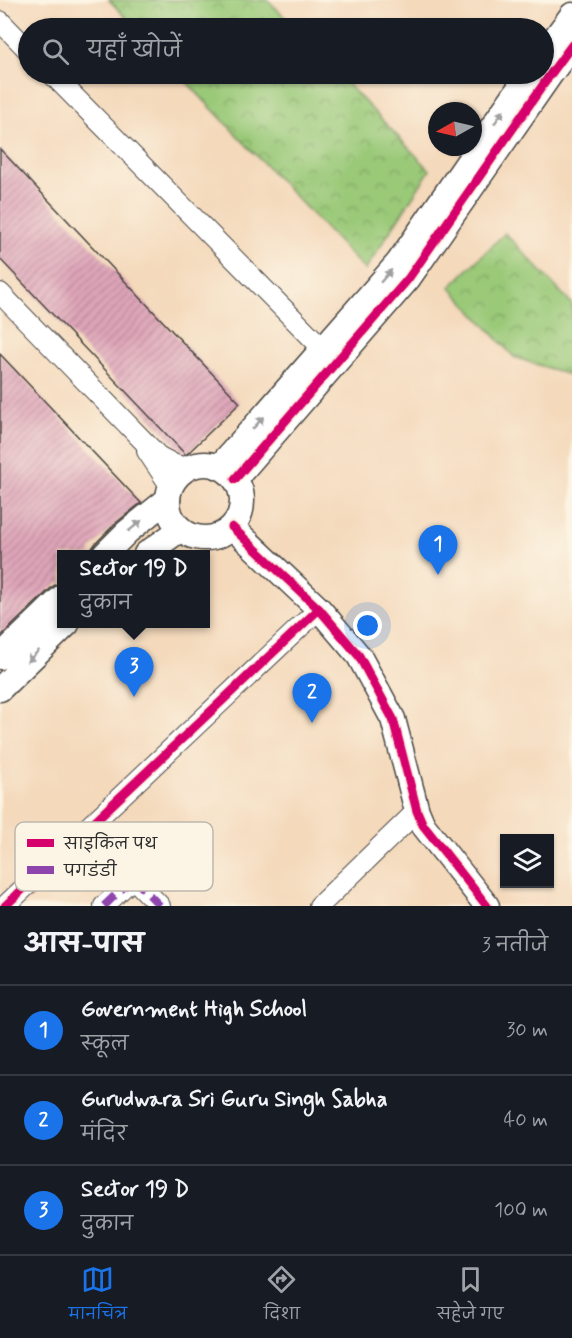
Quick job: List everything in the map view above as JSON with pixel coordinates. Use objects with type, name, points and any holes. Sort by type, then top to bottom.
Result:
[{"type":"street","points":[[554,39],[572,15]]},
{"type":"street","points":[[0,21],[18,40]]},
{"type":"street","points":[[554,70],[572,45]]},
{"type":"street","points":[[62,84],[329,356]]},
{"type":"street","points":[[227,473],[329,356],[398,263],[522,84]]},
{"type":"street","points":[[329,356],[408,279],[544,84]]},
{"type":"street","points":[[0,293],[158,456],[175,465],[189,468]]},
{"type":"street","points":[[110,550],[169,493],[177,477],[189,468],[204,464],[227,473],[240,490],[242,504],[239,516],[232,527],[219,536],[205,538],[190,535],[174,521],[170,512],[169,493],[136,434]]},
{"type":"street","points":[[232,527],[319,609],[359,656],[393,719],[417,812],[423,825],[487,906]]},
{"type":"street","points":[[153,550],[181,529]]},
{"type":"street","points":[[0,657],[57,602]]},
{"type":"street","points":[[93,822],[319,609]]},
{"type":"street","points":[[0,689],[62,628]]},
{"type":"street","points":[[319,906],[417,812]]},
{"type":"street","points":[[5,906],[21,891]]},
{"type":"street","points":[[104,906],[120,891]]},
{"type":"street","points":[[146,891],[160,906]]},
{"type":"green space","points":[[109,0],[268,0],[285,18],[126,18]]},
{"type":"green space","points":[[188,84],[348,84],[430,170],[365,270]]},
{"type":"green space","points":[[505,233],[572,304],[572,376],[514,357],[450,287]]},
{"type":"building","points":[[0,149],[240,403],[186,455],[0,259]]},
{"type":"building","points":[[0,354],[141,503],[117,522],[91,550],[57,550],[57,584],[0,637]]},
{"type":"marked path","points":[[104,906],[120,891]]},
{"type":"marked path","points":[[146,891],[160,906]]},
{"type":"cycle path","points":[[554,70],[572,45]]},
{"type":"cycle path","points":[[235,479],[408,279],[544,84]]},
{"type":"cycle path","points":[[232,527],[319,609],[359,656],[393,719],[417,811],[423,825],[487,906]]},
{"type":"cycle path","points":[[94,822],[319,609]]},
{"type":"cycle path","points":[[5,906],[21,891]]},
{"type":"place","name":"Government High School","points":[[438,575]]},
{"type":"place","name":"Sector 19 D","points":[[134,697]]},
{"type":"place","name":"Gurudwara Sri Guru Singh Sabha","points":[[312,723]]}]
